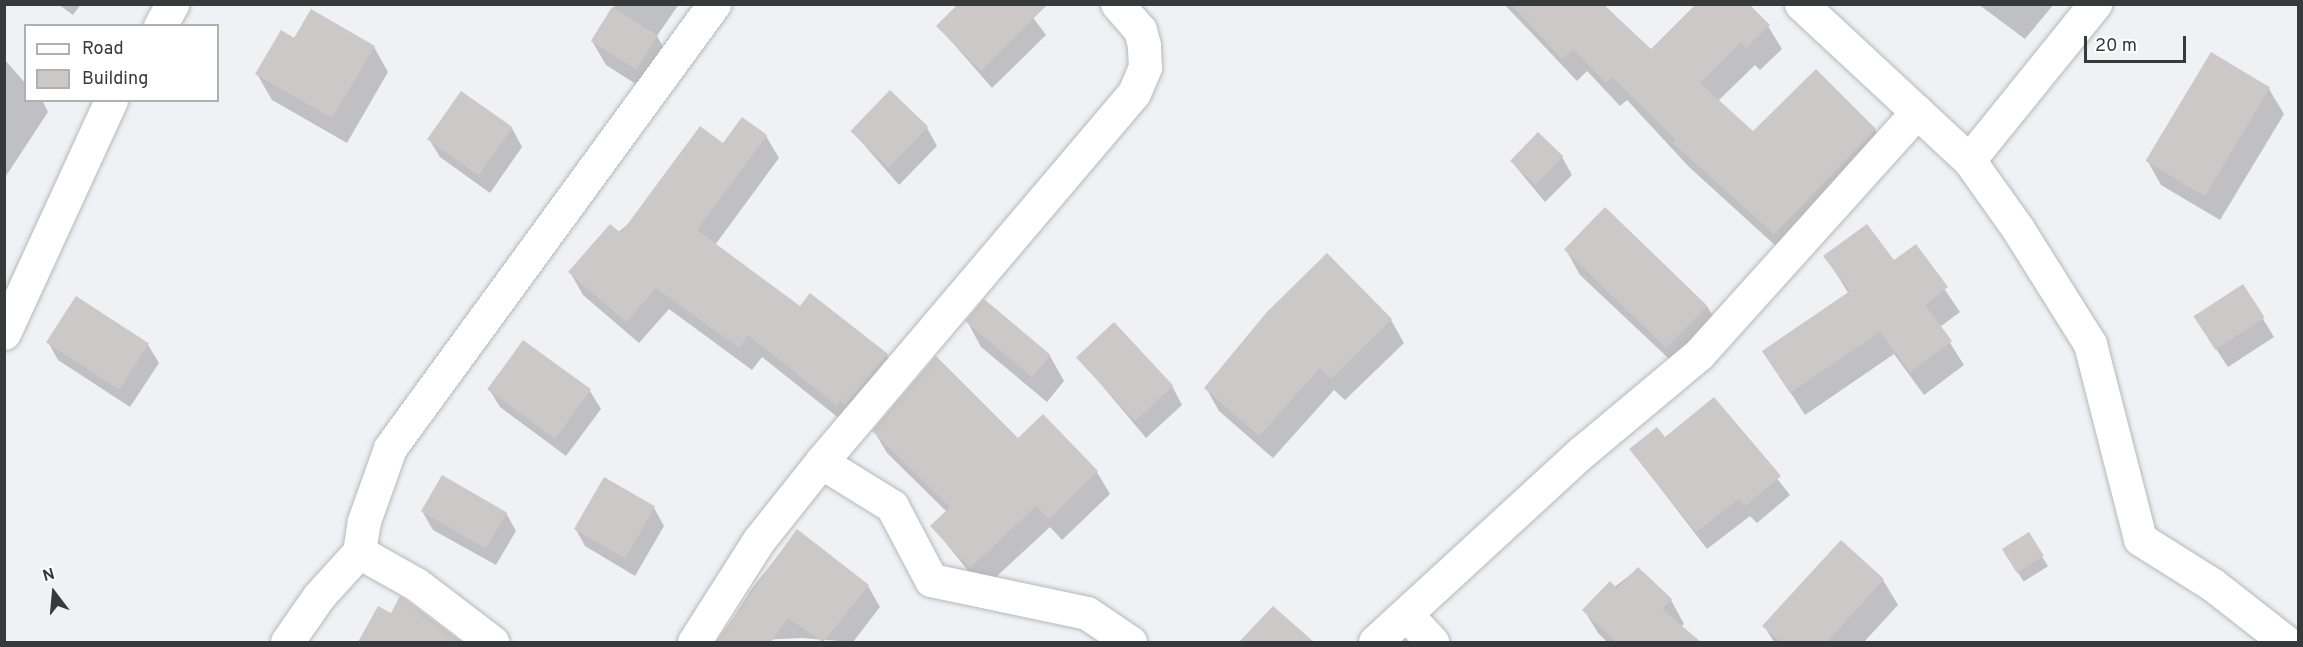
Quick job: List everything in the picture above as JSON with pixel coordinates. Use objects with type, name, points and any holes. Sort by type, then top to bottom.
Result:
[{"type":"street","points":[[161,24],[172,4]]},
{"type":"street","points":[[287,642],[319,596],[359,552],[364,521],[390,448],[714,4]]},
{"type":"street","points":[[694,642],[759,540],[821,462],[1134,93],[1146,67],[1144,45],[1140,30],[1118,4]]},
{"type":"street","points":[[1801,4],[1969,160],[2090,344],[2140,539],[2213,585],[2286,642]]},
{"type":"street","points":[[1969,160],[2096,4]]},
{"type":"street","points":[[4,333],[110,102]]},
{"type":"street","points":[[1375,642],[1583,452],[1699,354],[1917,112]]},
{"type":"street","points":[[821,462],[892,506],[931,580],[1087,612],[1130,642]]},
{"type":"street","points":[[359,552],[416,584],[492,642]]},
{"type":"street","points":[[1407,615],[1432,642]]},
{"type":"building","points":[[958,4],[1048,4],[981,71],[936,26]]},
{"type":"building","points":[[1511,4],[1603,4],[1651,49],[1696,4],[1749,4],[1770,25],[1746,48],[1741,42],[1700,83],[1753,131],[1816,69],[1876,129],[1774,234],[1673,143],[1676,140],[1612,77],[1606,83],[1573,49],[1562,59]]},
{"type":"building","points":[[612,7],[658,36],[637,70],[591,41]]},
{"type":"building","points":[[311,9],[375,46],[332,118],[255,74],[281,30],[294,38]]},
{"type":"building","points":[[2211,52],[2270,88],[2205,196],[2146,161]]},
{"type":"building","points":[[890,90],[928,127],[889,168],[850,131]]},
{"type":"building","points":[[461,91],[513,127],[479,175],[427,139]]},
{"type":"building","points":[[742,117],[767,135],[697,230],[800,306],[810,293],[888,354],[845,405],[840,400],[836,405],[748,335],[739,348],[656,288],[626,322],[568,272],[610,224],[621,233],[700,126],[723,143]]},
{"type":"building","points":[[1538,132],[1563,156],[1535,185],[1510,161]]},
{"type":"building","points":[[1605,207],[1707,306],[1666,348],[1564,249]]},
{"type":"building","points":[[1867,224],[1894,260],[1916,244],[1948,287],[1925,305],[1952,341],[1910,372],[1880,332],[1790,393],[1762,351],[1850,291],[1823,256]]},
{"type":"building","points":[[1327,253],[1392,319],[1331,379],[1320,368],[1259,436],[1204,388],[1266,313]]},
{"type":"building","points":[[2243,284],[2265,318],[2215,350],[2194,316]]},
{"type":"building","points":[[76,296],[149,343],[119,390],[46,342]]},
{"type":"building","points":[[984,299],[1051,355],[1032,377],[965,321]]},
{"type":"building","points":[[1114,322],[1173,386],[1135,421],[1076,357]]},
{"type":"building","points":[[523,340],[591,389],[555,439],[487,389]]},
{"type":"building","points":[[936,356],[1018,438],[1043,414],[1098,471],[1049,519],[1036,506],[970,568],[930,526],[950,507],[872,431]]},
{"type":"building","points":[[1714,397],[1781,476],[1745,506],[1739,499],[1696,532],[1629,449],[1657,427],[1665,437]]},
{"type":"building","points":[[442,475],[507,512],[486,549],[421,511]]},
{"type":"building","points":[[604,477],[655,506],[625,558],[574,529]]},
{"type":"building","points":[[797,529],[869,585],[823,642],[788,618],[771,642],[716,642]]},
{"type":"building","points":[[2029,532],[2044,556],[2017,573],[2002,549]]},
{"type":"building","points":[[1841,540],[1884,579],[1827,642],[1781,642],[1762,626]]},
{"type":"building","points":[[1638,567],[1672,599],[1662,609],[1701,642],[1616,642],[1582,610],[1610,581],[1617,588]]},
{"type":"building","points":[[400,596],[462,642],[358,642],[378,606],[391,613]]},
{"type":"building","points":[[1273,606],[1314,642],[1239,642]]}]
